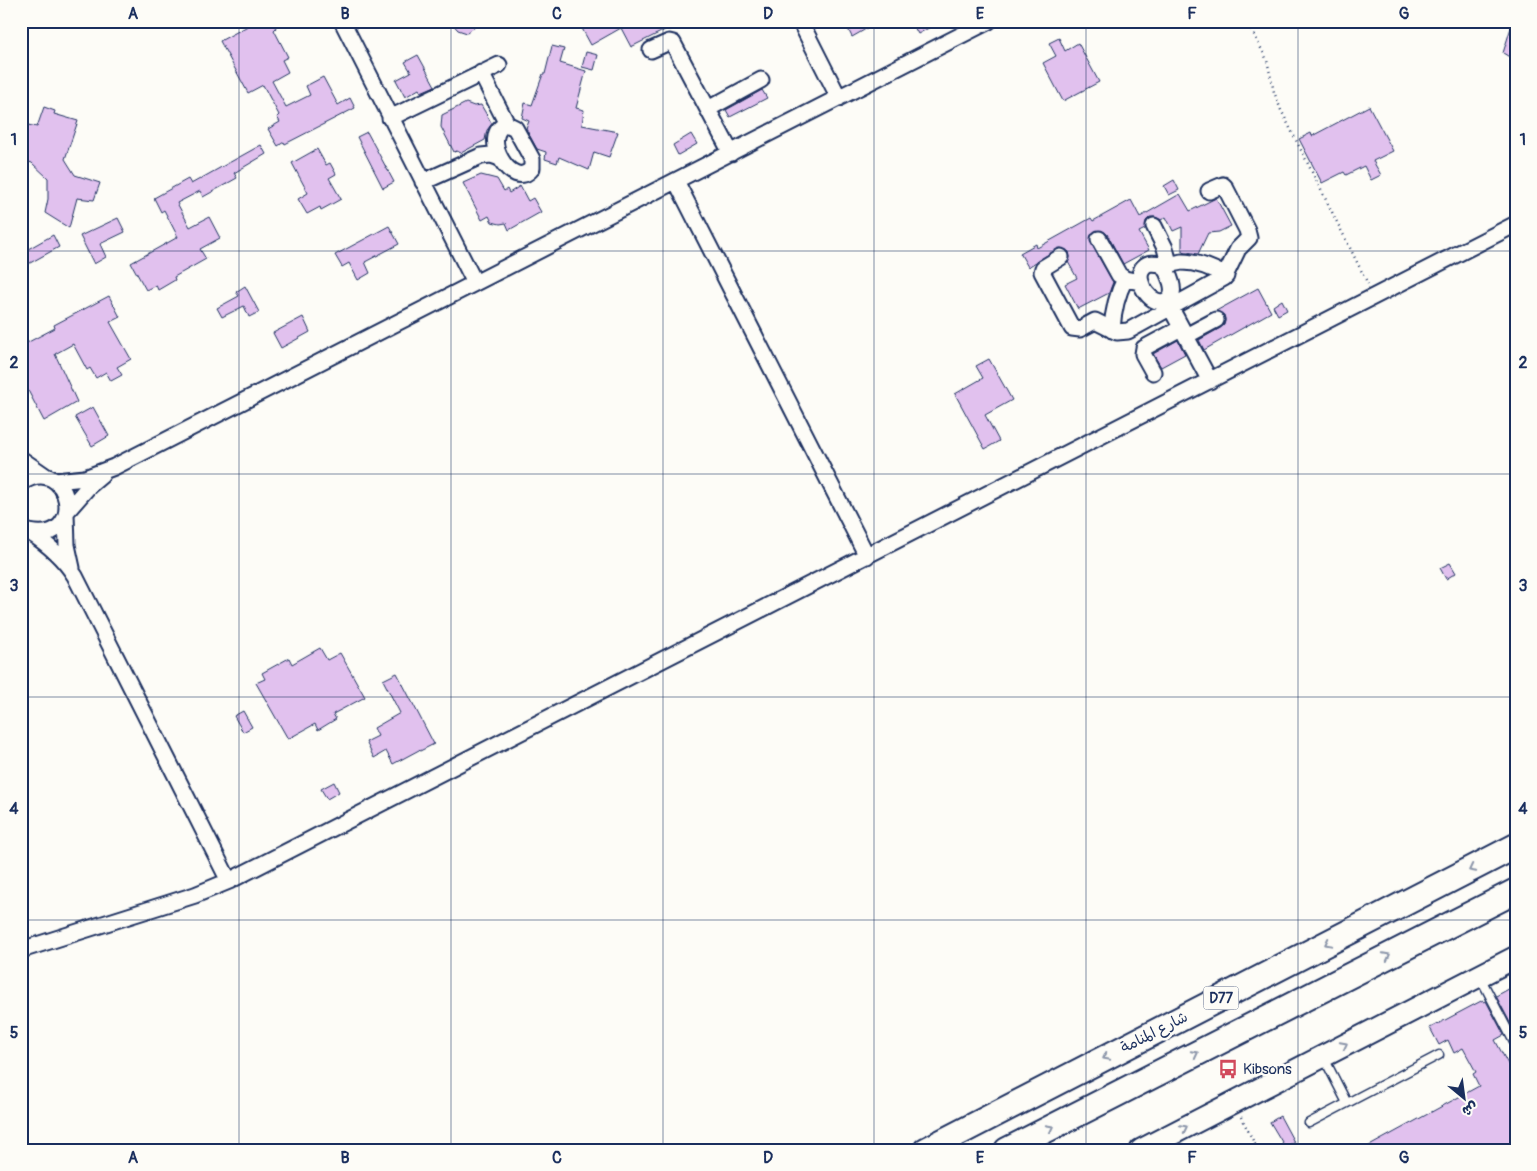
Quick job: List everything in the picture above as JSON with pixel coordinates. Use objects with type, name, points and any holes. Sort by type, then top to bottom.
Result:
[{"type":"main road","name":"شارع المنامة","points":[[926,1150],[1516,846]]},
{"type":"main road","name":"D77","points":[[1007,1150],[1516,891]]},
{"type":"street","points":[[342,21],[475,283]]},
{"type":"street","points":[[800,21],[839,98]]},
{"type":"street","points":[[21,483],[37,476],[51,479],[85,478],[114,467],[989,21]]},
{"type":"street","points":[[651,50],[668,42],[673,43],[731,153]]},
{"type":"street","points":[[390,118],[498,65]]},
{"type":"street","points":[[481,73],[506,124],[515,128],[532,159],[533,163],[529,171],[520,175],[512,172],[500,158],[496,147],[498,129],[506,124]]},
{"type":"street","points":[[708,110],[761,80]]},
{"type":"street","points":[[424,182],[481,156],[491,155],[500,158]]},
{"type":"street","points":[[676,181],[866,556]]},
{"type":"street","points":[[1061,257],[1043,268],[1042,272],[1072,328],[1080,329],[1098,321],[1117,332],[1128,331],[1169,304],[1221,281],[1226,276],[1238,249],[1248,238],[1249,234],[1225,187],[1223,185],[1219,186],[1209,192]]},
{"type":"street","points":[[22,948],[195,895],[229,881],[1516,224]]},
{"type":"street","points":[[1154,226],[1165,248],[1166,264],[1172,286],[1169,304],[1210,381]]},
{"type":"street","points":[[1099,239],[1119,275],[1125,279],[1140,282]]},
{"type":"street","points":[[1169,304],[1151,298],[1142,288],[1139,276],[1145,265],[1150,262],[1199,264],[1213,268],[1226,276]]},
{"type":"street","points":[[1112,330],[1118,292],[1125,279]]},
{"type":"street","points":[[1154,372],[1144,354],[1144,348],[1216,320]]},
{"type":"street","points":[[21,458],[63,489],[67,499],[67,546],[75,576]]},
{"type":"street","points":[[24,530],[38,534],[56,528],[89,486],[114,467]]},
{"type":"street","points":[[24,530],[55,551],[75,576],[229,881]]},
{"type":"street","points":[[1141,1150],[1516,956]]},
{"type":"lane","points":[[1479,976],[1516,1046]]},
{"type":"lane","points":[[1309,1123],[1439,1055]]},
{"type":"lane","points":[[1323,1056],[1346,1102]]},
{"type":"path","points":[[1247,21],[1267,60],[1280,110],[1375,296]]},
{"type":"path","points":[[1233,1102],[1258,1150]]},
{"type":"building","points":[[257,21],[273,21],[276,28],[274,30],[288,57],[282,60],[288,72],[272,81],[286,107],[310,95],[306,86],[323,77],[338,105],[350,98],[355,108],[278,146],[268,129],[280,122],[277,117],[279,115],[263,85],[248,93],[220,41]]},
{"type":"building","points":[[450,21],[482,21],[467,33],[458,30]]},
{"type":"building","points":[[578,21],[683,21],[631,47],[621,28],[591,45]]},
{"type":"building","points":[[844,21],[880,21],[852,37]]},
{"type":"building","points":[[911,21],[941,21],[918,34]]},
{"type":"building","points":[[1513,21],[1516,21],[1516,61],[1503,53]]},
{"type":"building","points":[[1059,38],[1065,51],[1078,43],[1099,82],[1063,101],[1043,63],[1056,56],[1049,43]]},
{"type":"building","points":[[552,46],[564,49],[560,63],[586,71],[576,108],[584,110],[582,125],[618,132],[609,157],[594,152],[589,170],[559,157],[557,163],[545,159],[546,152],[537,149],[526,129],[529,121],[522,118],[525,103],[532,105],[543,74],[545,74]]},
{"type":"building","points":[[586,52],[598,55],[594,70],[582,67]]},
{"type":"building","points":[[418,55],[435,86],[421,92],[419,89],[405,97],[396,80],[411,72],[405,62]]},
{"type":"building","points":[[762,90],[767,98],[730,117],[726,110]]},
{"type":"building","points":[[466,103],[474,106],[481,105],[492,124],[487,130],[485,140],[461,153],[454,152],[441,127],[442,115]]},
{"type":"building","points":[[1369,106],[1393,151],[1373,161],[1381,175],[1371,180],[1364,166],[1346,175],[1344,172],[1322,183],[1299,139],[1311,133],[1312,136]]},
{"type":"building","points":[[44,107],[55,111],[54,114],[78,121],[65,159],[75,175],[100,183],[94,200],[77,198],[69,228],[45,213],[48,199],[48,178],[32,163],[21,159],[21,146],[28,125],[37,127]]},
{"type":"building","points":[[367,132],[394,182],[383,188],[357,137]]},
{"type":"building","points":[[691,134],[697,144],[678,155],[673,145]]},
{"type":"building","points":[[261,145],[266,154],[234,173],[237,178],[203,197],[200,191],[177,203],[190,227],[209,217],[220,238],[200,249],[206,259],[174,277],[175,280],[158,290],[156,285],[146,290],[131,263],[178,237],[164,210],[161,212],[154,198],[188,179],[191,184]]},
{"type":"building","points":[[317,149],[326,165],[330,163],[336,174],[329,178],[341,199],[321,210],[320,207],[307,214],[298,199],[308,193],[292,163]]},
{"type":"building","points":[[481,175],[497,179],[504,191],[507,189],[509,193],[520,186],[528,201],[533,198],[541,212],[509,230],[506,223],[492,222],[489,216],[482,220],[463,183]]},
{"type":"building","points":[[1174,180],[1179,190],[1169,195],[1164,186]]},
{"type":"building","points":[[1180,194],[1190,211],[1216,198],[1231,226],[1219,232],[1208,233],[1198,254],[1182,251],[1182,227],[1173,231],[1166,217],[1161,220],[1150,217],[1146,221],[1145,229],[1139,232],[1149,250],[1123,264],[1107,234],[1103,231],[1095,231],[1091,235],[1091,243],[1113,282],[1109,293],[1078,309],[1065,284],[1077,278],[1068,262],[1069,252],[1061,248],[1057,249],[1028,267],[1020,253],[1036,244],[1037,248],[1091,218],[1093,221],[1131,200],[1140,217]]},
{"type":"building","points":[[118,218],[125,232],[100,244],[106,257],[94,264],[80,236]]},
{"type":"building","points":[[389,226],[399,244],[365,262],[370,273],[358,280],[349,263],[342,267],[335,255]]},
{"type":"building","points":[[53,235],[59,247],[21,268],[21,253]]},
{"type":"building","points":[[245,286],[259,312],[249,317],[244,306],[222,317],[217,308],[239,296],[236,292]]},
{"type":"building","points":[[1258,288],[1271,312],[1204,350],[1199,340],[1224,325],[1224,315],[1216,311]]},
{"type":"building","points":[[109,296],[120,317],[110,322],[131,359],[117,367],[122,375],[111,381],[106,372],[96,378],[90,368],[87,370],[73,344],[55,354],[77,402],[44,421],[21,377],[21,346],[55,328],[54,325]]},
{"type":"building","points":[[1282,300],[1287,310],[1278,315],[1273,306]]},
{"type":"building","points":[[303,317],[310,332],[281,348],[273,333]]},
{"type":"building","points":[[1178,340],[1185,354],[1161,367],[1153,354]]},
{"type":"building","points":[[989,359],[1012,400],[985,415],[999,441],[985,449],[955,394],[983,378],[976,366]]},
{"type":"building","points":[[93,407],[109,436],[92,446],[75,417]]},
{"type":"building","points":[[1450,563],[1456,573],[1446,579],[1440,568]]},
{"type":"building","points":[[320,648],[327,660],[340,653],[365,697],[333,714],[336,719],[318,730],[315,724],[288,739],[256,683],[265,679],[262,673],[289,658],[292,664]]},
{"type":"building","points":[[397,673],[434,744],[393,764],[386,751],[374,758],[366,742],[378,736],[374,728],[400,713],[383,680]]},
{"type":"building","points":[[243,711],[252,727],[243,732],[234,716]]},
{"type":"building","points":[[334,782],[339,792],[327,799],[321,789]]},
{"type":"building","points":[[1516,985],[1516,1029],[1514,1030],[1496,996]]},
{"type":"building","points":[[1483,1000],[1484,1002],[1486,1001],[1504,1035],[1495,1040],[1516,1079],[1516,1150],[1362,1150],[1479,1086],[1473,1074],[1476,1072],[1463,1048],[1454,1053],[1448,1040],[1439,1045],[1430,1028]]},
{"type":"building","points":[[1280,1116],[1294,1142],[1285,1147],[1270,1122]]},
{"type":"place","name":"Kibsons","points":[[1228,1069]]}]
